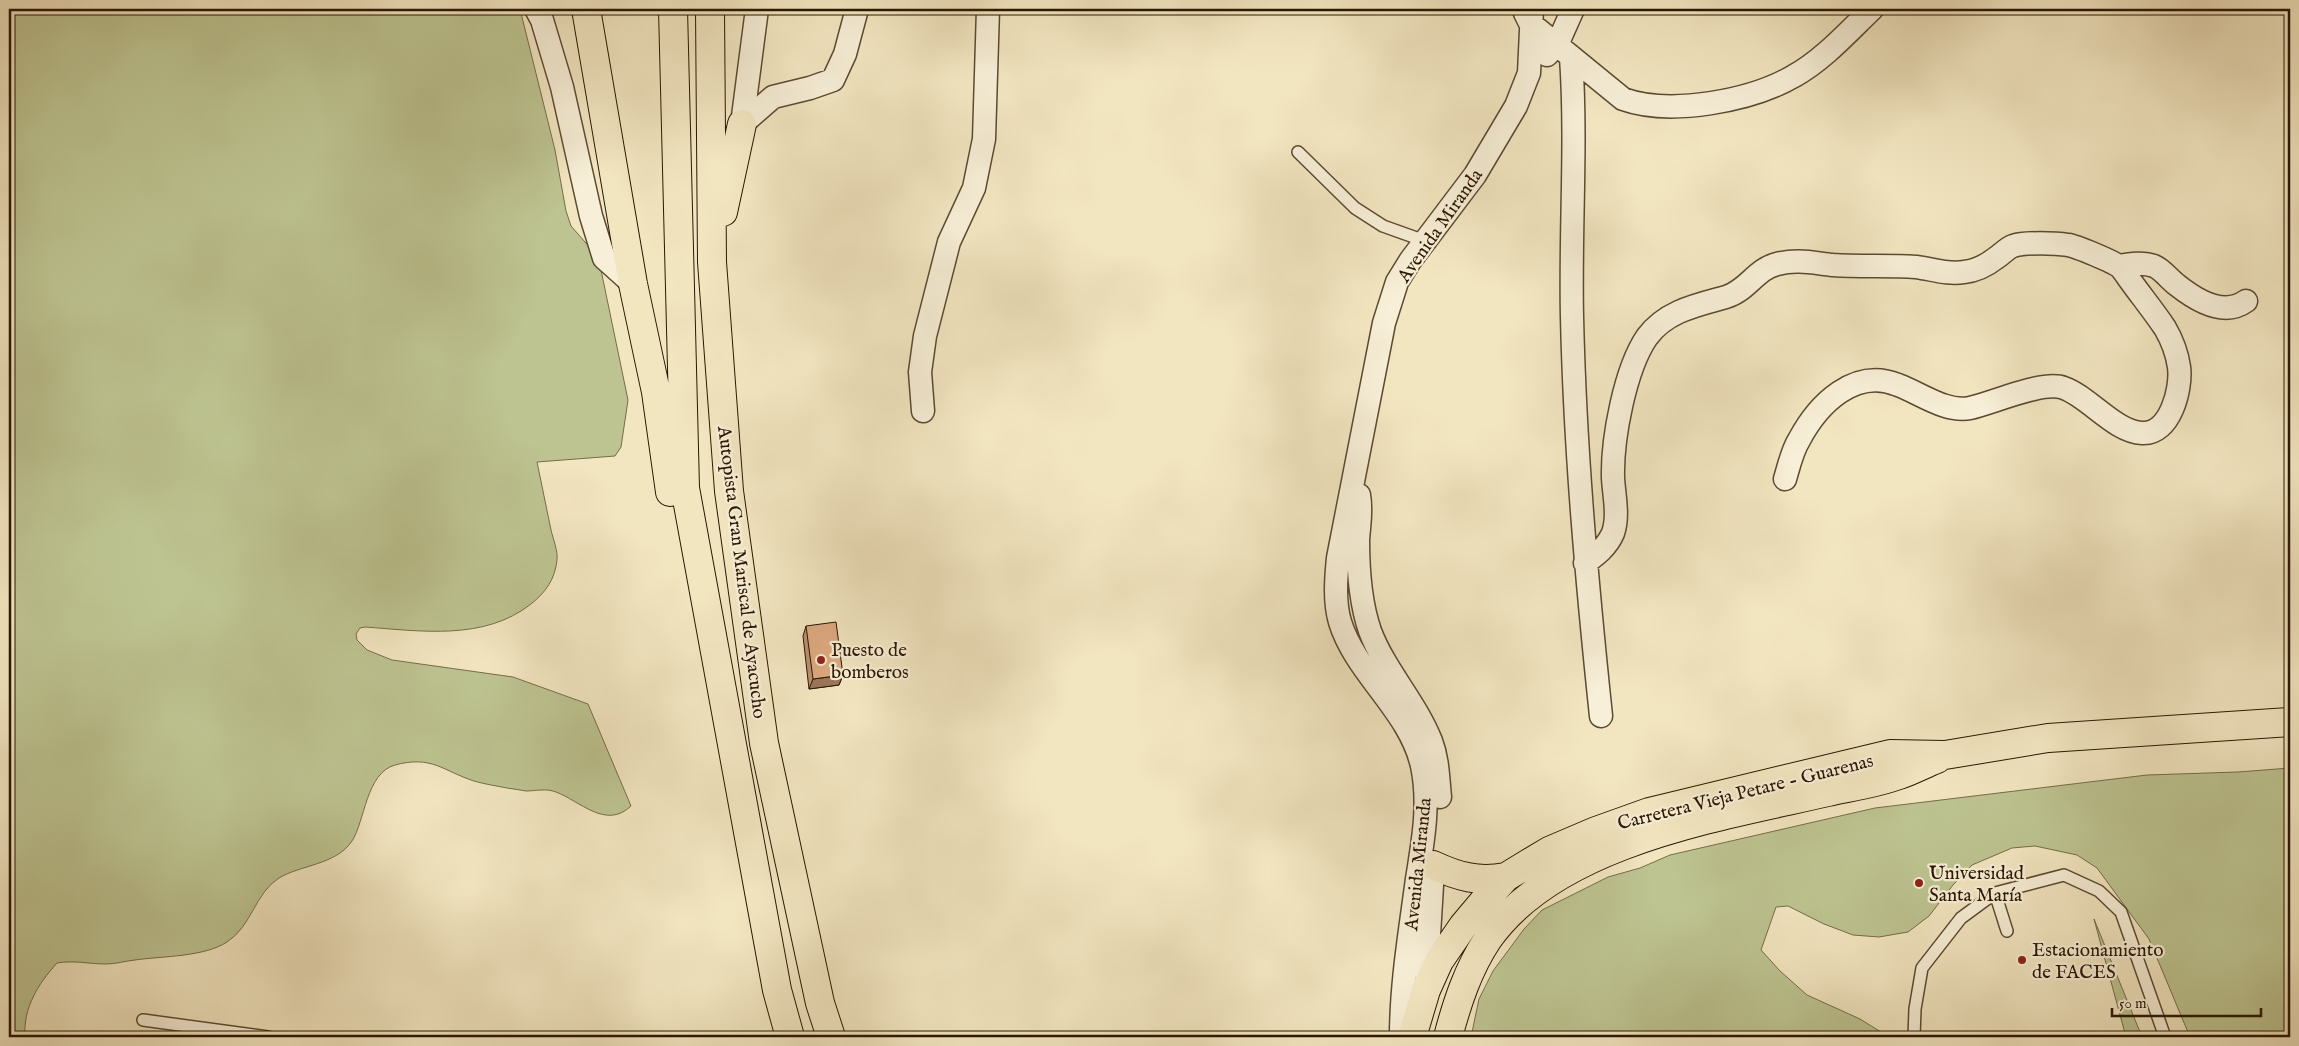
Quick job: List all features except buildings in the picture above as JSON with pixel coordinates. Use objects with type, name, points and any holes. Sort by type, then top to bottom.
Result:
[{"type":"main road","points":[[586,9],[633,284],[656,392],[673,512],[709,620]]},
{"type":"main road","name":"Autopista Gran Mariscal de Ayacucho","points":[[673,9],[685,488],[777,990],[790,1037]]},
{"type":"main road","name":"Autopista Gran Mariscal de Ayacucho","points":[[710,9],[712,262],[728,490],[764,743],[820,1003],[831,1037]]},
{"type":"main road","points":[[712,262],[742,124]]},
{"type":"main road","name":"Carretera Vieja Petare - Guarenas","points":[[1412,1037],[1426,990],[1440,961],[1454,939],[1506,877],[1549,851],[1648,812],[1890,754],[1945,755],[2048,738],[2290,722]]},
{"type":"main road","name":"Carretera Vieja Petare - Guarenas","points":[[1448,1037],[1466,983],[1476,959],[1488,939],[1519,904],[1536,889],[1558,876],[1590,859],[1682,827],[1898,776],[1945,755]]},
{"type":"main road","points":[[1433,865],[1470,879],[1506,877]]},
{"type":"main road","points":[[1426,990],[1428,1037]]},
{"type":"street","points":[[536,9],[542,20],[562,87],[591,216],[604,258],[633,284]]},
{"type":"street","points":[[742,124],[757,9]]},
{"type":"street","points":[[742,124],[773,97],[833,80],[845,54],[856,9]]},
{"type":"street","points":[[922,411],[920,372],[924,336],[949,242],[974,188],[984,139],[988,9]]},
{"type":"street","name":"Avenida Miranda","points":[[1529,73],[1564,51],[1573,9]]},
{"type":"street","points":[[1528,13],[1564,51],[1624,99],[1640,105],[1662,107],[1724,101],[1746,96],[1794,76],[1819,58],[1872,9]]},
{"type":"street","name":"Avenida Miranda","points":[[1401,1037],[1401,999],[1426,818],[1425,786],[1421,764],[1404,723],[1345,636],[1339,620],[1336,580],[1338,558],[1384,323],[1397,282],[1425,241],[1475,175],[1516,106],[1529,73],[1528,13]]},
{"type":"street","points":[[1564,51],[1575,110],[1572,325],[1584,563],[1601,716]]},
{"type":"street","points":[[1584,563],[1604,548],[1614,532],[1616,510],[1613,476],[1614,444],[1621,408],[1632,369],[1646,338],[1662,321],[1696,304],[1740,292],[1764,269],[1777,264],[1804,260],[1832,265],[1920,267],[1952,273],[1968,272],[1991,262],[2012,246],[2036,244],[2070,245],[2119,266],[2137,264],[2155,266],[2178,286],[2213,306],[2229,309],[2246,301]]},
{"type":"street","points":[[1785,479],[1797,442],[1809,424],[1834,396],[1847,385],[1866,381],[1894,382],[1930,400],[1956,408],[1970,408],[2003,397],[2060,386],[2126,427],[2139,433],[2154,431],[2168,416],[2178,390],[2180,372],[2177,355],[2172,340],[2163,326],[2119,266]]},
{"type":"street","name":"Avenida Miranda","points":[[1354,475],[1362,508],[1358,540],[1359,576],[1370,631],[1385,665],[1417,712],[1431,741],[1438,766],[1440,799],[1433,865],[1426,990]]},
{"type":"lane","points":[[1298,152],[1354,208],[1384,226],[1425,241]]},
{"type":"lane","points":[[1914,1037],[1915,1009],[1922,968],[1961,918],[1996,893],[2064,875],[2099,891],[2121,912],[2165,1037]]},
{"type":"lane","points":[[1996,893],[2007,932]]},
{"type":"lane","points":[[143,1020],[268,1037]]},
{"type":"green space","points":[[9,9],[520,9],[555,150],[566,211],[571,226],[592,250],[601,270],[628,400],[621,447],[615,456],[537,462],[557,556],[552,579],[545,590],[531,604],[513,616],[473,629],[430,631],[365,627],[360,628],[356,634],[357,640],[367,650],[392,660],[513,677],[588,704],[631,806],[622,813],[603,814],[552,791],[526,791],[482,783],[428,763],[408,762],[395,765],[385,770],[372,787],[356,832],[352,841],[345,849],[327,860],[288,874],[271,884],[242,927],[227,942],[207,951],[183,955],[110,964],[57,963],[38,988],[29,1006],[26,1016],[25,1037],[9,1037]]},
{"type":"green space","points":[[2290,768],[2290,1037],[2274,1037],[2266,1033],[2257,1037],[2190,1037],[2149,939],[2097,868],[2077,855],[2035,846],[2012,848],[1972,865],[1953,885],[1929,916],[1908,932],[1879,937],[1853,935],[1824,924],[1788,906],[1776,907],[1761,950],[1780,971],[1807,995],[1860,1019],[1889,1037],[1471,1037],[1479,999],[1493,971],[1524,929],[1542,910],[1608,877],[1640,868],[1670,855],[1875,808],[2147,775]]},
{"type":"green space","points":[[2094,919],[2142,1037],[2126,1037]]},
{"type":"place","name":"Puesto de bomberos","points":[[821,660]]},
{"type":"place","name":"Universidad Santa María","points":[[1919,883]]},
{"type":"place","name":"Estacionamiento de FACES","points":[[2022,960]]}]
